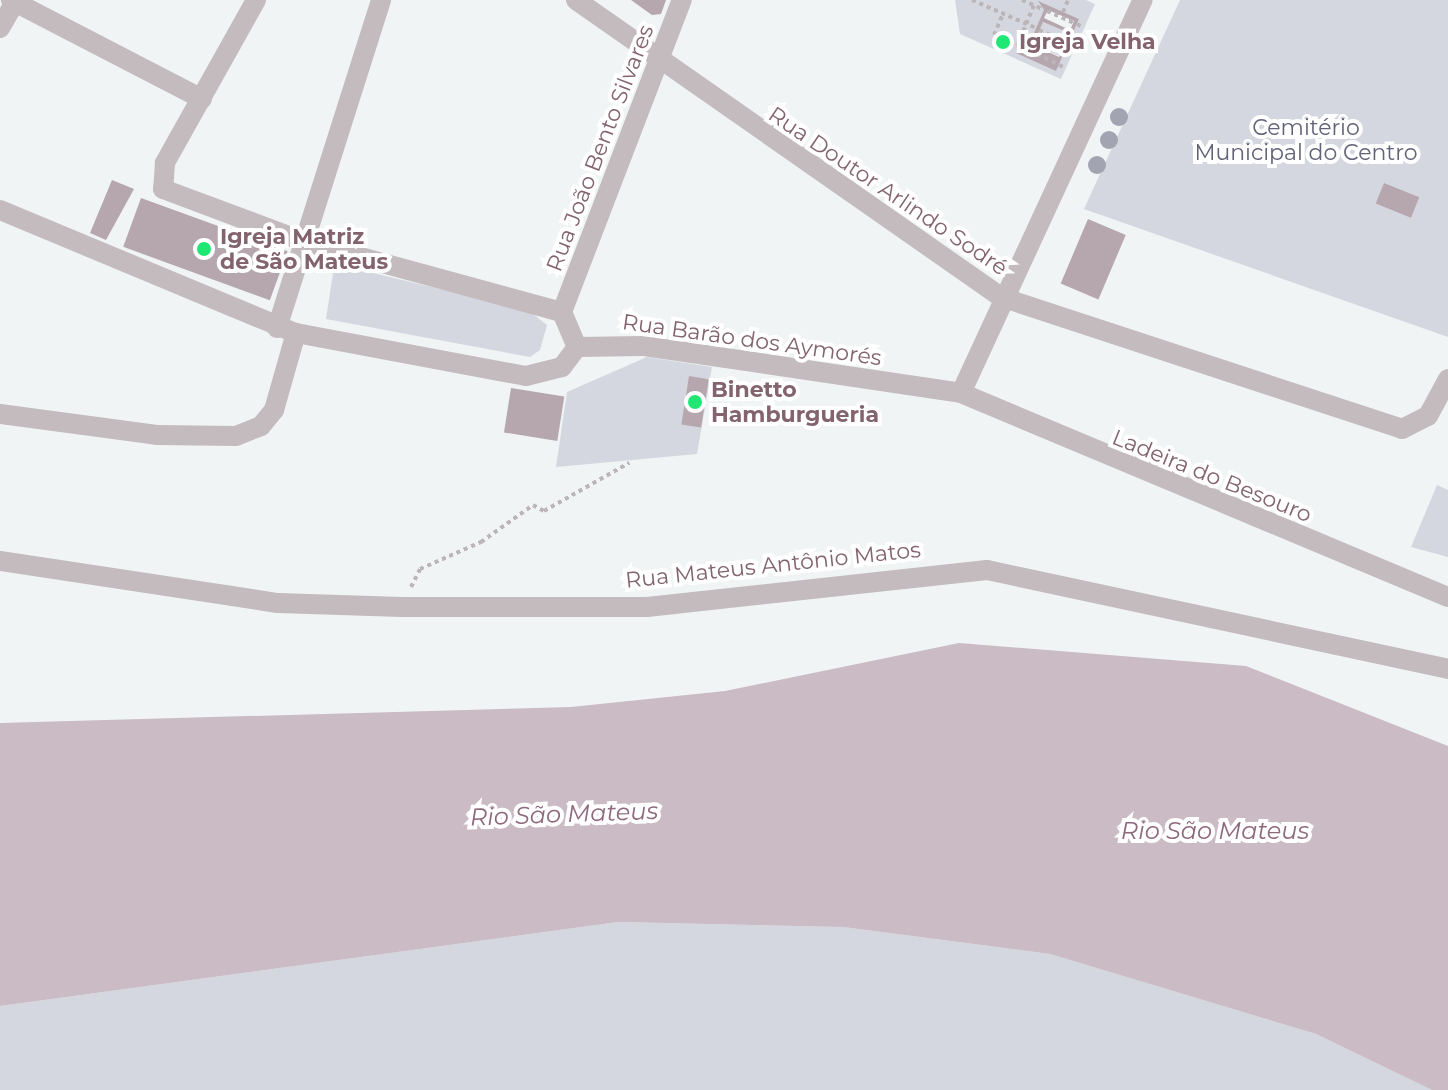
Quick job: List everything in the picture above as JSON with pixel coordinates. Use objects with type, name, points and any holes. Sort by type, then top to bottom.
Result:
[{"type":"street","points":[[0,210],[286,331],[526,376],[562,367],[577,347],[562,312],[302,241],[175,198],[161,178],[256,0]]},
{"type":"street","points":[[0,414],[157,435],[236,436],[261,426],[274,410],[302,241],[381,0]]},
{"type":"street","name":"Rua Doutor Arlindo Sodré","points":[[576,0],[659,65],[1001,297],[1402,429],[1428,416],[1448,379]]},
{"type":"street","name":"Rua João Bento Silvares","points":[[562,312],[682,0]]},
{"type":"street","points":[[961,393],[1001,297],[1143,0]]},
{"type":"street","points":[[0,28],[14,1],[202,99]]},
{"type":"street","name":"Rua Barão dos Aymorés","points":[[577,347],[644,346],[961,393]]},
{"type":"street","name":"Ladeira do Besouro","points":[[961,393],[1448,597]]},
{"type":"street","name":"Rua Mateus Antônio Matos","points":[[0,561],[278,603],[402,607],[647,607],[987,570],[1448,669]]},
{"type":"path","points":[[972,0],[1065,41]]},
{"type":"path","points":[[1022,0],[1084,28]]},
{"type":"path","points":[[1061,15],[1068,0]]},
{"type":"path","points":[[1034,5],[1017,46],[1066,68]]},
{"type":"path","points":[[994,35],[1003,14]]},
{"type":"path","points":[[402,607],[420,569],[481,542],[533,505],[544,511],[629,463]]},
{"type":"green space","name":"Igreja Velha","points":[[955,0],[1086,0],[1095,4],[1061,79],[960,34]],"holes":[[[1038,2],[1079,19],[1056,70],[1016,52],[1025,53],[1045,8]]]},
{"type":"green space","name":"Cemitério Municipal do Centro","points":[[1180,0],[1448,0],[1448,337],[1084,209]]},
{"type":"green space","points":[[1043,22],[1069,33],[1059,56],[1033,45]]},
{"type":"green space","points":[[344,266],[528,310],[547,325],[540,350],[530,357],[326,319],[333,273]]},
{"type":"green space","points":[[647,357],[712,367],[697,454],[556,467],[567,392]]},
{"type":"green space","points":[[1437,485],[1448,490],[1448,557],[1411,547]]},
{"type":"green space","points":[[618,922],[843,927],[1050,954],[1316,1034],[1432,1090],[0,1090],[0,1006]]},
{"type":"water","name":"Rio São Mateus","points":[[959,643],[1246,666],[1448,746],[1448,1090],[1432,1090],[1316,1034],[1050,954],[843,927],[618,922],[0,1006],[0,723],[571,707],[725,691]]},
{"type":"building","points":[[631,0],[666,0],[661,14],[652,15]]},
{"type":"building","points":[[1038,1],[1079,19],[1056,71],[1016,53],[1025,53],[1044,10]],"holes":[[[1048,10],[1074,21],[1070,30],[1044,18]],[[1043,22],[1069,33],[1059,57],[1033,45]]]},
{"type":"building","points":[[112,180],[134,189],[106,240],[90,233]]},
{"type":"building","points":[[1384,183],[1419,197],[1411,218],[1376,203]]},
{"type":"building","name":"Igreja Matriz de São Mateus","points":[[141,198],[288,251],[270,300],[123,247]]},
{"type":"building","points":[[1088,219],[1126,235],[1098,299],[1061,283]]},
{"type":"building","name":"Binetto Hamburgueria","points":[[689,376],[709,379],[701,428],[681,424]]},
{"type":"building","points":[[511,388],[564,396],[557,441],[504,432]]},
{"type":"place","name":"Igreja Velha","points":[[1003,42]]},
{"type":"place","name":"Igreja Matriz de São Mateus","points":[[204,249]]},
{"type":"place","name":"Binetto Hamburgueria","points":[[695,402]]}]
